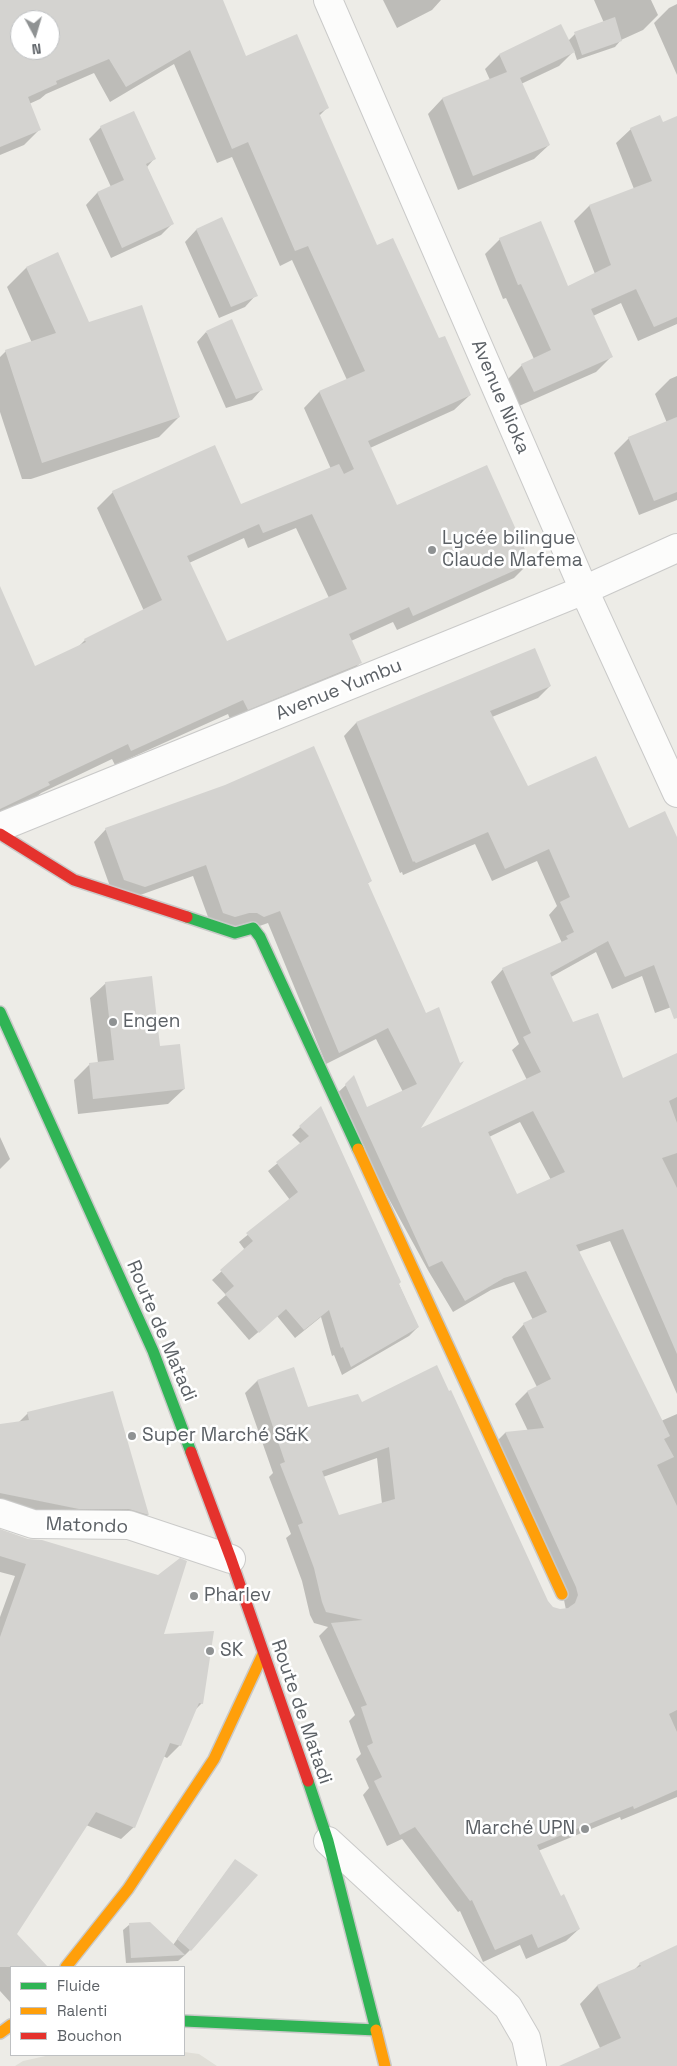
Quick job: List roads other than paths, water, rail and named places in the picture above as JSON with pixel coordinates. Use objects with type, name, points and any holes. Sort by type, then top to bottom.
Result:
[{"type":"main road","points":[[0,834],[74,880],[234,933],[253,928],[260,937],[562,1594]]},
{"type":"main road","name":"Route de Matadi","points":[[0,1012],[153,1351],[231,1559],[262,1654],[328,1841],[376,2030]]},
{"type":"main road","points":[[67,1966],[128,1889],[214,1758],[262,1654]]},
{"type":"main road","points":[[185,2021],[376,2030],[385,2066]]},
{"type":"street","name":"Avenue Nioka","points":[[328,0],[584,590],[677,792]]},
{"type":"street","name":"Avenue Yumbu","points":[[0,828],[584,590],[677,548]]},
{"type":"street","name":"Matondo","points":[[0,1513],[33,1524],[129,1525],[231,1559]]},
{"type":"street","points":[[328,1841],[508,2007],[526,2038],[532,2066]]},
{"type":"place","name":"Lycée bilingue Claude Mafema","points":[[432,550]]},
{"type":"place","name":"Engen","points":[[113,1022]]},
{"type":"place","name":"Super Marché S&K","points":[[132,1436]]},
{"type":"place","name":"Pharlev","points":[[194,1596]]},
{"type":"place","name":"SK","points":[[210,1651]]},
{"type":"place","name":"Marché UPN","points":[[585,1829]]}]
